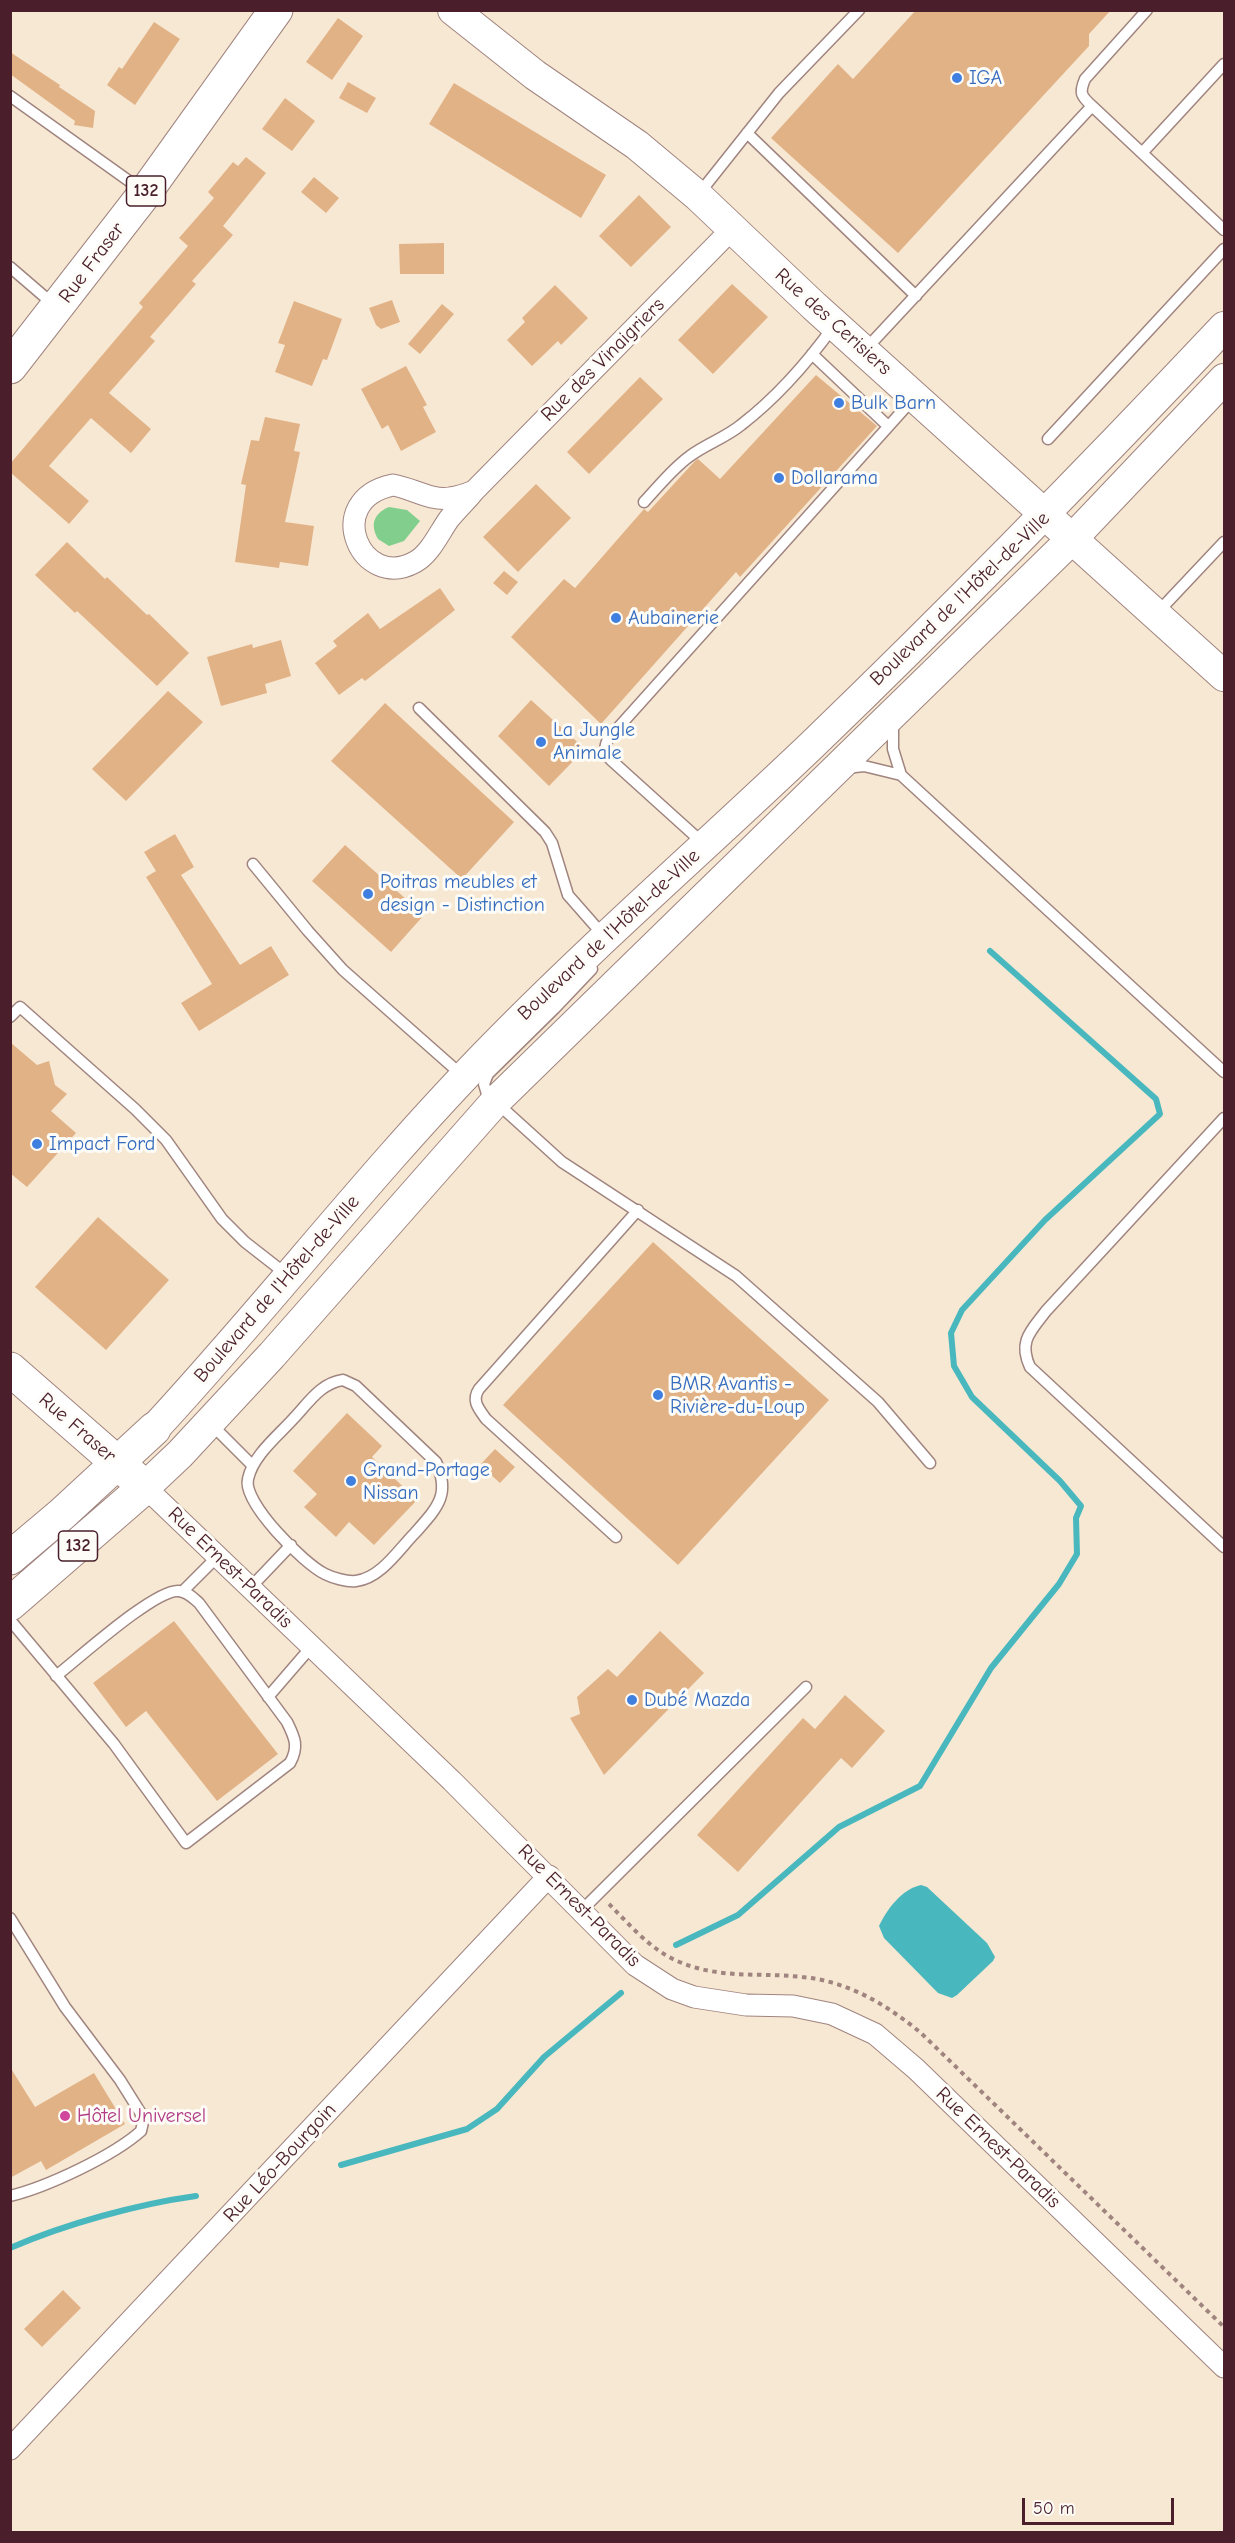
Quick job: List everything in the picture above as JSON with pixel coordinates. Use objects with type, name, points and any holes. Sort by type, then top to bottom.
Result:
[{"type":"main road","name":"Rue Fraser","points":[[10,368],[145,193],[276,10]]},
{"type":"main road","name":"Rue des Cerisiers","points":[[453,10],[535,75],[637,145],[698,196],[835,325],[1224,676]]},
{"type":"main road","name":"Boulevard de l'Hôtel-de-Ville","points":[[10,1558],[153,1429],[237,1338],[379,1170],[522,1017],[812,745],[1046,515],[1224,327]]},
{"type":"main road","name":"Boulevard de l'Hôtel-de-Ville","points":[[10,1604],[145,1487],[210,1423],[495,1102],[1072,539],[1224,379]]},
{"type":"main road","name":"Rue Fraser","points":[[10,1369],[145,1487]]},
{"type":"street","name":"Rue des Vinaigriers","points":[[474,491],[451,498],[437,498],[406,487],[393,485],[380,488],[368,494],[354,516],[353,530],[356,542],[364,554],[381,565],[402,567],[416,562],[426,553],[451,517],[474,491],[732,229]]},
{"type":"street","name":"Rue Ernest-Paradis","points":[[145,1487],[549,1876],[635,1965],[672,1989],[694,1997],[721,2003],[814,2009],[858,2024],[875,2034],[916,2069],[1224,2367]]},
{"type":"street","name":"Rue Léo-Bourgoin","points":[[10,2449],[549,1876]]},
{"type":"lane","points":[[698,196],[779,93],[859,10]]},
{"type":"lane","points":[[1147,10],[1085,79],[1080,90],[1081,96],[1224,230]]},
{"type":"lane","points":[[1142,153],[1224,64]]},
{"type":"lane","points":[[10,96],[145,193]]},
{"type":"lane","points":[[864,351],[1092,106]]},
{"type":"lane","points":[[747,133],[916,296]]},
{"type":"lane","points":[[1048,440],[1224,249]]},
{"type":"lane","points":[[10,267],[58,308]]},
{"type":"lane","points":[[644,501],[689,456],[742,425],[771,399],[835,325]]},
{"type":"lane","points":[[812,354],[888,426]]},
{"type":"lane","points":[[705,844],[611,760],[605,754],[604,747],[608,739],[915,397]]},
{"type":"lane","points":[[1156,615],[1224,542]]},
{"type":"lane","points":[[419,708],[545,832],[552,843],[568,896],[606,938]]},
{"type":"lane","points":[[893,715],[893,749],[901,775]]},
{"type":"lane","points":[[839,768],[864,766],[901,775],[1224,1072]]},
{"type":"lane","points":[[253,864],[343,970],[464,1077]]},
{"type":"lane","points":[[646,900],[582,981],[485,1078],[484,1088],[495,1102],[557,1158],[736,1276],[878,1402],[930,1463]]},
{"type":"lane","points":[[10,1017],[20,1007],[135,1109],[175,1151],[210,1204],[233,1231],[289,1276]]},
{"type":"lane","points":[[1224,1118],[1046,1311],[1025,1340],[1024,1354],[1030,1366],[1224,1547]]},
{"type":"lane","points":[[616,1537],[486,1419],[477,1407],[476,1400],[479,1389],[638,1210]]},
{"type":"lane","points":[[343,1380],[356,1386],[436,1462],[442,1476],[444,1492],[434,1512],[372,1576],[356,1581],[324,1574],[268,1522],[248,1494],[247,1480],[252,1465],[318,1392],[332,1382],[343,1380]]},
{"type":"lane","points":[[210,1423],[252,1465]]},
{"type":"lane","points":[[251,1587],[291,1545]]},
{"type":"lane","points":[[182,1592],[218,1556]]},
{"type":"lane","points":[[10,1620],[56,1676],[114,1744],[186,1843],[290,1763],[296,1753],[296,1740],[287,1722],[190,1594],[169,1593],[152,1600],[56,1676]]},
{"type":"lane","points":[[268,1697],[312,1647]]},
{"type":"lane","points":[[581,1911],[806,1687]]},
{"type":"lane","points":[[10,1918],[64,2007],[120,2080],[140,2112],[143,2122],[141,2131],[112,2150],[59,2179],[10,2196]]},
{"type":"green space","points":[[389,507],[407,510],[420,521],[404,541],[389,546],[378,539],[374,529],[374,520],[379,513]]},
{"type":"water","points":[[921,1885],[927,1887],[987,1943],[995,1957],[952,1998],[938,1993],[884,1938],[879,1926],[886,1913],[901,1895]]},
{"type":"building","points":[[916,10],[1111,10],[1089,34],[1089,46],[898,253],[771,138],[838,64],[853,79]]},
{"type":"building","points":[[338,18],[363,36],[332,80],[306,62]]},
{"type":"building","points":[[154,22],[180,39],[135,105],[107,85],[119,67],[122,69]]},
{"type":"building","points":[[10,52],[95,111],[93,128],[74,125],[75,121],[10,74]]},
{"type":"building","points":[[348,82],[376,98],[367,113],[339,98]]},
{"type":"building","points":[[454,83],[606,175],[581,218],[429,124]]},
{"type":"building","points":[[285,98],[315,121],[292,151],[262,129]]},
{"type":"building","points":[[246,157],[266,173],[223,226],[233,235],[192,281],[196,284],[150,337],[155,341],[109,393],[151,429],[131,453],[91,418],[49,466],[89,501],[69,524],[10,472],[10,464],[143,307],[139,303],[188,246],[179,238],[214,198],[208,192],[233,162],[238,166]]},
{"type":"building","points":[[314,177],[339,198],[326,213],[301,192]]},
{"type":"building","points":[[639,195],[671,227],[631,267],[599,236]]},
{"type":"building","points":[[444,243],[444,274],[400,274],[399,244]]},
{"type":"building","points":[[732,284],[768,317],[713,374],[678,340]]},
{"type":"building","points":[[555,285],[588,318],[561,345],[558,341],[532,366],[507,340],[525,322],[522,318]]},
{"type":"building","points":[[392,300],[400,322],[381,329],[376,325],[369,308]]},
{"type":"building","points":[[294,301],[342,319],[327,360],[323,359],[312,386],[275,372],[285,345],[278,343]]},
{"type":"building","points":[[442,304],[454,314],[420,354],[408,344]]},
{"type":"building","points":[[406,366],[427,405],[423,407],[436,432],[401,451],[388,425],[382,429],[361,389]]},
{"type":"building","points":[[816,375],[877,426],[740,577],[736,572],[601,724],[511,637],[564,579],[575,588],[644,509],[648,512],[695,461],[698,459],[720,479]]},
{"type":"building","points":[[640,377],[663,399],[589,474],[567,452]]},
{"type":"building","points":[[265,417],[300,424],[294,451],[300,452],[285,522],[314,526],[308,566],[280,562],[279,568],[235,562],[246,485],[241,484],[251,440],[259,441]]},
{"type":"building","points":[[536,484],[571,518],[518,572],[483,537]]},
{"type":"building","points":[[67,542],[105,579],[107,577],[147,615],[149,614],[189,653],[157,686],[35,575]]},
{"type":"building","points":[[504,571],[518,582],[507,595],[493,583]]},
{"type":"building","points":[[440,588],[455,610],[365,681],[362,678],[339,695],[315,663],[337,646],[333,641],[368,613],[380,629]]},
{"type":"building","points":[[281,640],[291,676],[265,684],[267,693],[221,706],[207,657],[252,644],[253,648]]},
{"type":"building","points":[[168,691],[203,722],[126,801],[92,769]]},
{"type":"building","points":[[531,700],[585,749],[549,786],[498,736]]},
{"type":"building","points":[[385,703],[514,822],[462,879],[331,761]]},
{"type":"building","points":[[175,834],[194,867],[181,875],[240,965],[271,946],[289,975],[199,1031],[181,1003],[212,984],[146,877],[156,871],[144,852]]},
{"type":"building","points":[[345,845],[424,915],[391,952],[312,881]]},
{"type":"building","points":[[10,1042],[37,1065],[49,1061],[55,1085],[67,1094],[51,1111],[76,1133],[27,1187],[10,1173]]},
{"type":"building","points":[[98,1217],[169,1280],[106,1350],[35,1287]]},
{"type":"building","points":[[653,1242],[829,1400],[678,1565],[503,1405]]},
{"type":"building","points":[[347,1413],[382,1446],[372,1457],[417,1500],[374,1545],[349,1522],[336,1537],[304,1507],[317,1494],[293,1471]]},
{"type":"building","points":[[495,1449],[515,1467],[500,1483],[480,1465]]},
{"type":"building","points":[[174,1621],[278,1754],[217,1801],[146,1711],[126,1727],[93,1683]]},
{"type":"building","points":[[660,1631],[704,1673],[604,1775],[570,1718],[580,1714],[577,1697],[608,1669],[617,1677]]},
{"type":"building","points":[[845,1695],[885,1731],[852,1768],[841,1758],[738,1872],[697,1835],[803,1718],[815,1729]]},
{"type":"building","name":"Hôtel Universel","points":[[10,2067],[35,2107],[94,2073],[125,2124],[46,2170],[41,2161],[10,2178]]},
{"type":"building","points":[[63,2290],[81,2308],[42,2347],[24,2329]]},
{"type":"waterway","points":[[676,1945],[738,1915],[839,1827],[920,1786],[991,1668],[1059,1584],[1077,1554],[1076,1518],[1081,1506],[1060,1481],[972,1397],[954,1366],[951,1333],[962,1310],[1045,1220],[1160,1114],[1156,1099],[990,951]]},
{"type":"waterway","points":[[341,2165],[467,2129],[497,2109],[544,2057],[621,1993]]},
{"type":"waterway","points":[[10,2248],[102,2216],[196,2196]]},
{"type":"place","name":"IGA","points":[[957,78]]},
{"type":"place","name":"Bulk Barn","points":[[839,403]]},
{"type":"place","name":"Dollarama","points":[[779,478]]},
{"type":"place","name":"Aubainerie","points":[[616,618]]},
{"type":"place","name":"La Jungle Animale","points":[[541,742]]},
{"type":"place","name":"Poitras meubles et design - Distinction","points":[[368,894]]},
{"type":"place","name":"Impact Ford","points":[[37,1144]]},
{"type":"place","name":"BMR Avantis - Rivière-du-Loup","points":[[658,1395]]},
{"type":"place","name":"Grand-Portage Nissan","points":[[351,1481]]},
{"type":"place","name":"Dubé Mazda","points":[[632,1700]]},
{"type":"place","name":"Hôtel Universel","points":[[65,2116]]}]
